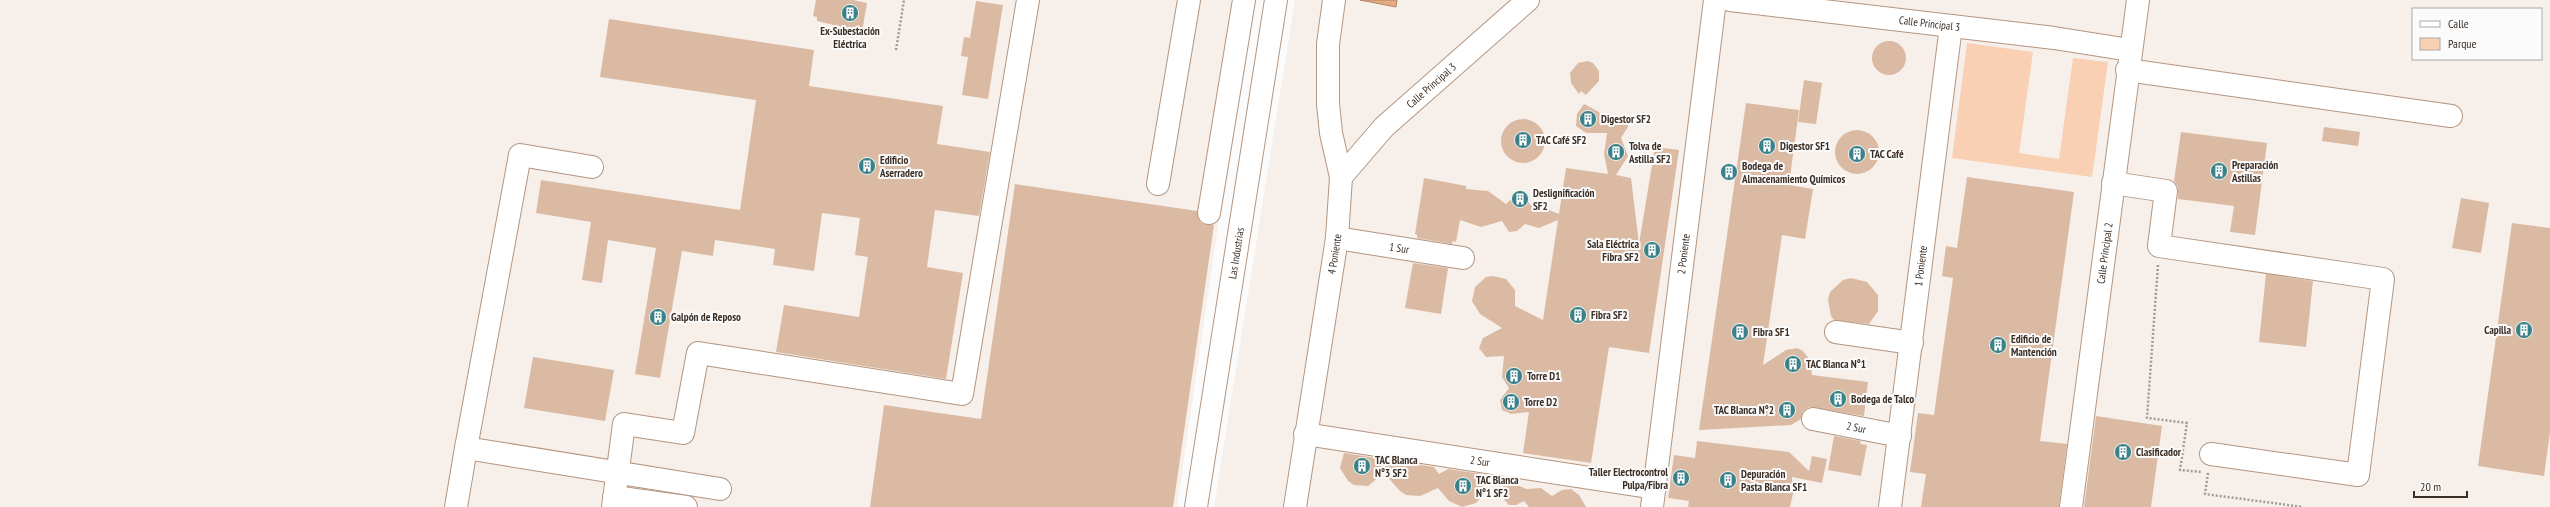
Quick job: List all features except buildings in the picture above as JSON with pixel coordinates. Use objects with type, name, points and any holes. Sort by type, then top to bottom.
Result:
[{"type":"street","points":[[686,507],[613,502],[624,424],[683,433],[698,354],[962,394],[1028,0]]},
{"type":"street","points":[[1158,184],[1189,0]]},
{"type":"street","points":[[1210,213],[1244,0]]},
{"type":"street","name":"Las Industrias","points":[[1196,507],[1276,0]]},
{"type":"street","name":"4 Poniente","points":[[1295,507],[1305,434],[1337,238],[1342,177],[1331,133],[1328,104],[1328,44],[1334,0]]},
{"type":"street","name":"Calle Principal 3","points":[[1342,177],[1384,127],[1528,0]]},
{"type":"street","name":"2 Poniente","points":[[1653,497],[1715,0]]},
{"type":"street","name":"Calle Principal 3","points":[[1730,0],[1951,26],[2128,60],[2451,116]]},
{"type":"street","name":"Calle Principal 2","points":[[2072,507],[2128,60],[2138,0]]},
{"type":"street","name":"1 Poniente","points":[[1890,507],[1951,26]]},
{"type":"street","points":[[456,507],[520,155],[592,167]]},
{"type":"street","points":[[2113,184],[2166,191],[2159,246],[2383,279],[2358,476],[2211,454]]},
{"type":"street","name":"1 Sur","points":[[1337,238],[1463,258]]},
{"type":"street","points":[[1836,332],[1912,343]]},
{"type":"street","name":"2 Sur","points":[[1813,419],[1900,436]]},
{"type":"street","name":"2 Sur","points":[[1305,434],[1653,497]]},
{"type":"street","points":[[466,448],[720,490]]},
{"type":"path","points":[[896,50],[904,0]]},
{"type":"path","points":[[2159,246],[2147,418],[2187,423],[2180,470],[2208,473],[2205,494],[2303,507]]},
{"type":"shaded area","points":[[0,0],[1251,0],[1177,507],[0,507]]},
{"type":"shaded area","points":[[1295,0],[2550,0],[2550,507],[1214,507]]},
{"type":"shaded area","points":[[1360,0],[1397,0],[1396,7]]},
{"type":"green space","points":[[1967,43],[2033,52],[2019,153],[2059,159],[2073,58],[2108,62],[2092,177],[1952,158]]},
{"type":"place","name":"Ex-Subestación Eléctrica","points":[[850,13]]},
{"type":"place","name":"Digestor SF2","points":[[1588,119]]},
{"type":"place","name":"TAC Café SF2","points":[[1523,140]]},
{"type":"place","name":"Digestor SF1","points":[[1767,146]]},
{"type":"place","name":"Tolva de Astilla SF2","points":[[1616,152]]},
{"type":"place","name":"TAC Café","points":[[1857,154]]},
{"type":"place","name":"Edificio Aserradero","points":[[867,166]]},
{"type":"place","name":"Preparación Astillas","points":[[2219,171]]},
{"type":"place","name":"Bodega de Almacenamiento Químicos","points":[[1729,172]]},
{"type":"place","name":"Deslignificación SF2","points":[[1520,199]]},
{"type":"place","name":"Sala Eléctrica Fibra SF2","points":[[1652,250]]},
{"type":"place","name":"Fibra SF2","points":[[1578,315]]},
{"type":"place","name":"Galpón de Reposo","points":[[658,317]]},
{"type":"place","name":"Capilla","points":[[2524,330]]},
{"type":"place","name":"Fibra SF1","points":[[1740,332]]},
{"type":"place","name":"Edificio de Mantención","points":[[1998,345]]},
{"type":"place","name":"TAC Blanca N°1","points":[[1793,364]]},
{"type":"place","name":"Torre D1","points":[[1514,376]]},
{"type":"place","name":"Bodega de Talco","points":[[1838,399]]},
{"type":"place","name":"Torre D2","points":[[1511,402]]},
{"type":"place","name":"TAC Blanca N°2","points":[[1787,410]]},
{"type":"place","name":"Clasificador","points":[[2123,452]]},
{"type":"place","name":"TAC Blanca N°3 SF2","points":[[1362,466]]},
{"type":"place","name":"Taller Electrocontrol Pulpa/Fibra","points":[[1681,478]]},
{"type":"place","name":"Depuración Pasta Blanca SF1","points":[[1728,480]]},
{"type":"place","name":"TAC Blanca N°1 SF2","points":[[1463,486]]}]
